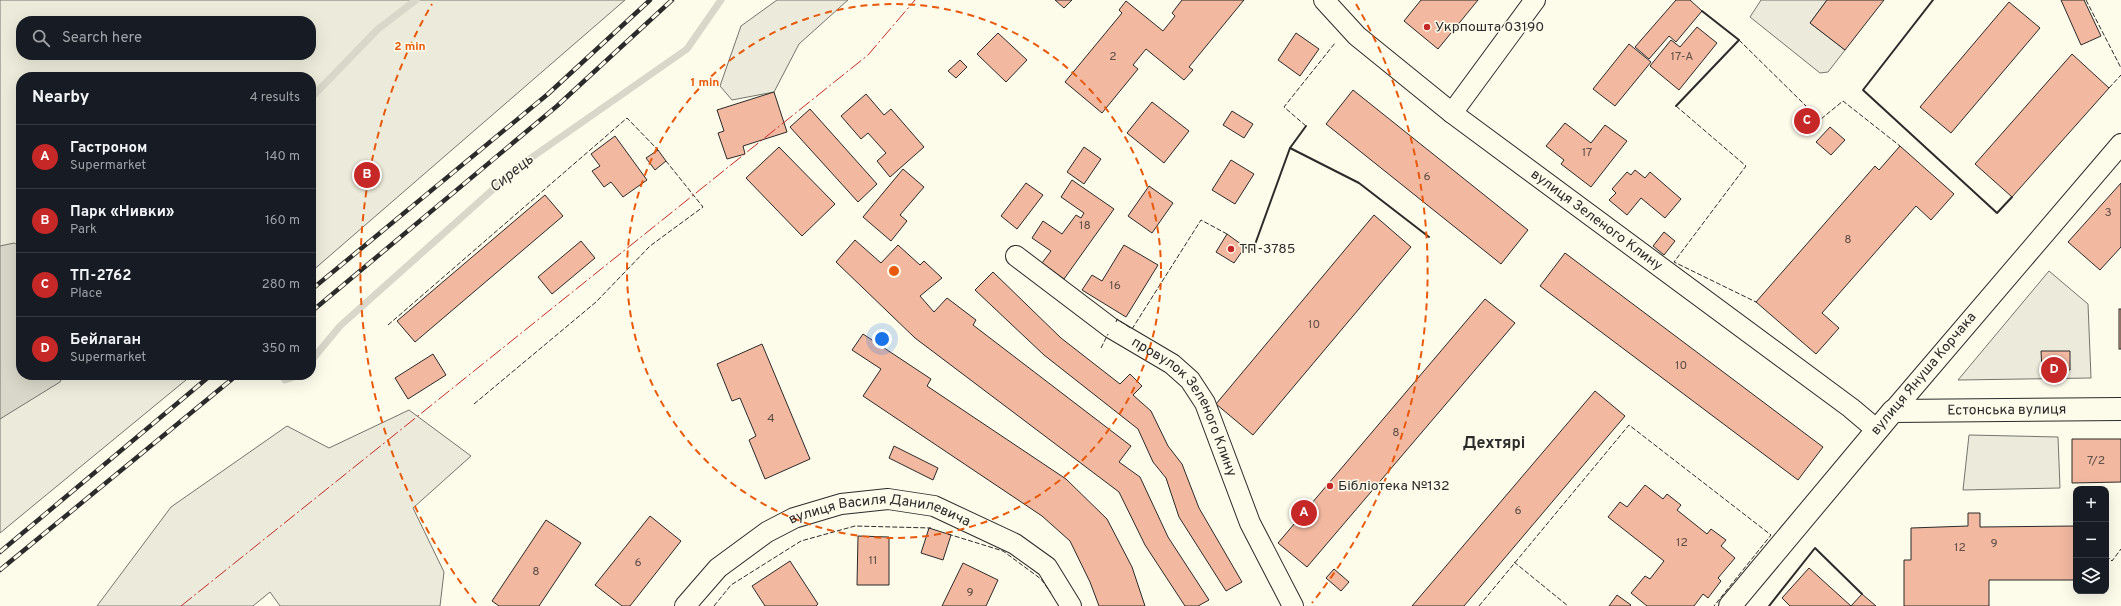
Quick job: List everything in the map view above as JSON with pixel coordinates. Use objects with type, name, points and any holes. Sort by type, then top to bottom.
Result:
[{"type":"street","name":"вулиця Зеленого Клину","points":[[1324,0],[1357,36],[1452,114],[1851,408],[1877,430]]},
{"type":"street","points":[[1452,114],[1535,0]]},
{"type":"street","name":"вулиця Януша Корчака","points":[[1730,606],[1893,411],[2121,144]]},
{"type":"street","name":"провулок Зеленого Клину","points":[[1016,256],[1111,328],[1172,364],[1190,380],[1205,403],[1250,524],[1293,606]]},
{"type":"street","name":"Естонська вулиця","points":[[1893,411],[2121,410]]},
{"type":"street","name":"вулиця Василя Данилевича","points":[[685,606],[718,568],[767,532],[794,518],[841,504],[888,499],[934,506],[1015,544],[1046,566],[1071,606]]},
{"type":"shaded area","points":[[0,0],[625,0],[316,268],[316,72],[16,72],[16,380],[186,380],[0,533]]},
{"type":"shaded area","points":[[777,0],[848,0],[799,44],[774,92],[732,100],[720,86],[741,26]]},
{"type":"shaded area","points":[[1761,0],[1827,0],[1810,23],[1845,50],[1828,72],[1820,73],[1750,17]]},
{"type":"shaded area","points":[[16,244],[16,380],[61,380],[60,382],[0,419],[0,246]]},
{"type":"shaded area","points":[[2049,271],[2088,304],[2091,378],[1958,380]]},
{"type":"shaded area","points":[[409,410],[471,456],[413,508],[444,572],[440,606],[280,606],[270,592],[253,606],[97,606],[171,507],[287,426],[329,448]]},
{"type":"shaded area","points":[[1969,435],[2058,437],[2060,488],[1963,490]]},
{"type":"building","points":[[1055,0],[1072,0],[1064,8]]},
{"type":"building","points":[[1182,0],[1244,0],[1189,67],[1193,70],[1184,80],[1146,49],[1133,65],[1138,69],[1102,113],[1065,82],[1122,13],[1119,10],[1126,1],[1163,31],[1175,16],[1172,13]]},
{"type":"building","points":[[1421,0],[1478,0],[1438,49],[1404,21]]},
{"type":"building","points":[[1676,0],[1690,0],[1702,11],[1676,42],[1669,36],[1649,59],[1635,47]]},
{"type":"building","points":[[1827,0],[1884,0],[1845,50],[1810,23]]},
{"type":"building","points":[[2061,0],[2084,0],[2101,36],[2081,45]]},
{"type":"building","points":[[2009,2],[2040,28],[1951,133],[1920,107]]},
{"type":"building","points":[[1697,27],[1717,43],[1679,90],[1650,66],[1671,40],[1680,47]]},
{"type":"building","points":[[998,33],[1027,60],[1006,82],[977,54]]},
{"type":"building","points":[[1296,33],[1319,49],[1300,76],[1278,60]]},
{"type":"building","points":[[1629,44],[1651,62],[1615,106],[1593,89]]},
{"type":"building","points":[[2072,54],[2109,88],[2012,197],[1975,164]]},
{"type":"building","points":[[960,60],[967,67],[956,78],[948,71]]},
{"type":"building","points":[[1353,90],[1528,230],[1501,264],[1326,124]]},
{"type":"building","points":[[774,92],[787,132],[743,146],[745,154],[727,159],[718,133],[724,131],[717,110]]},
{"type":"building","points":[[866,94],[884,115],[891,109],[924,147],[890,177],[877,161],[886,153],[868,133],[861,139],[841,116]]},
{"type":"building","points":[[1152,102],[1189,131],[1164,163],[1127,133]]},
{"type":"building","points":[[1806,106],[1821,119],[1808,134],[1793,122]]},
{"type":"building","points":[[810,109],[877,184],[858,202],[790,127]]},
{"type":"building","points":[[1232,111],[1253,124],[1244,138],[1223,125]]},
{"type":"building","points":[[1565,123],[1591,143],[1605,125],[1627,141],[1591,187],[1561,164],[1564,160],[1546,146]]},
{"type":"building","points":[[1830,127],[1845,140],[1831,155],[1816,142]]},
{"type":"building","points":[[615,136],[647,180],[623,197],[611,182],[604,187],[592,171],[600,166],[591,154]]},
{"type":"building","points":[[1900,146],[1954,194],[1931,220],[1916,206],[1822,313],[1839,328],[1816,354],[1756,302],[1875,166],[1879,170]]},
{"type":"building","points":[[779,147],[835,204],[802,236],[746,178]]},
{"type":"building","points":[[1084,147],[1101,159],[1084,184],[1067,172]]},
{"type":"building","points":[[658,150],[666,161],[655,170],[646,158]]},
{"type":"building","points":[[1231,160],[1254,174],[1235,204],[1212,190]]},
{"type":"building","points":[[903,169],[924,187],[900,215],[907,221],[891,241],[863,217]]},
{"type":"building","points":[[1635,170],[1645,178],[1650,172],[1681,199],[1665,218],[1641,198],[1627,215],[1609,200],[1616,193],[1612,189],[1627,172],[1631,175]]},
{"type":"building","points":[[1072,180],[1114,209],[1064,279],[1042,263],[1051,251],[1032,238],[1043,221],[1062,234],[1076,215],[1081,218],[1084,213],[1061,197]]},
{"type":"building","points":[[1026,183],[1043,195],[1017,229],[1001,216]]},
{"type":"building","points":[[2121,183],[2121,247],[2100,270],[2068,242]]},
{"type":"building","points":[[1149,186],[1173,203],[1152,233],[1128,216]]},
{"type":"building","points":[[545,195],[563,216],[415,342],[397,321]]},
{"type":"building","points":[[1374,215],[1411,247],[1253,435],[1216,404]]},
{"type":"building","points":[[1664,232],[1675,241],[1664,255],[1653,246]]},
{"type":"building","name":"ТП-3785","points":[[1227,234],[1245,247],[1234,263],[1216,252]]},
{"type":"building","points":[[855,240],[881,263],[898,245],[920,265],[924,261],[942,278],[920,296],[934,312],[947,298],[976,320],[973,325],[1131,446],[1119,462],[1140,477],[1168,537],[1209,600],[1198,606],[1185,606],[1145,545],[1119,492],[915,338],[836,262]]},
{"type":"building","points":[[581,241],[595,258],[552,294],[538,277]]},
{"type":"building","points":[[1124,245],[1158,265],[1126,317],[1082,290],[1092,275],[1102,281]]},
{"type":"building","points":[[1565,253],[1823,447],[1798,480],[1540,286]]},
{"type":"building","points":[[993,272],[1061,338],[1120,384],[1130,374],[1142,386],[1133,395],[1151,411],[1168,446],[1182,464],[1199,508],[1242,582],[1226,591],[1179,517],[1166,478],[1153,462],[1138,429],[1044,355],[975,290]]},
{"type":"building","points":[[1485,299],[1515,323],[1307,567],[1278,543]]},
{"type":"building","points":[[2119,309],[2121,309],[2121,349],[2119,349]]},
{"type":"building","points":[[863,334],[931,379],[927,386],[1066,479],[1107,519],[1132,567],[1145,606],[1099,606],[1090,582],[1070,541],[1042,516],[863,396],[881,369],[852,350]]},
{"type":"building","points":[[762,344],[810,459],[765,479],[749,440],[756,436],[740,398],[732,401],[717,364]]},
{"type":"building","points":[[2041,351],[2070,351],[2070,370],[2042,370]]},
{"type":"building","points":[[433,354],[446,375],[408,399],[395,378]]},
{"type":"building","points":[[1595,391],[1625,416],[1464,606],[1412,606]]},
{"type":"building","points":[[2072,439],[2121,439],[2121,482],[2072,483]]},
{"type":"building","points":[[894,446],[938,468],[933,480],[889,458]]},
{"type":"building","points":[[1645,485],[1663,499],[1667,494],[1681,505],[1677,510],[1707,534],[1711,529],[1726,540],[1721,546],[1735,558],[1718,578],[1721,581],[1708,598],[1703,594],[1694,606],[1647,606],[1631,593],[1645,576],[1650,579],[1664,561],[1608,517],[1620,502],[1627,507]]},
{"type":"building","points":[[1968,513],[1980,513],[1980,527],[2073,526],[2073,580],[1989,580],[1989,606],[1904,606],[1904,560],[1911,560],[1911,528],[1968,526]]},
{"type":"building","points":[[650,516],[681,541],[630,606],[622,606],[595,585]]},
{"type":"building","points":[[546,520],[581,543],[539,606],[499,606],[492,601]]},
{"type":"building","points":[[929,528],[951,535],[943,560],[921,553]]},
{"type":"building","points":[[858,536],[889,537],[889,585],[857,585]]},
{"type":"building","points":[[790,561],[818,604],[816,606],[765,606],[752,586]]},
{"type":"building","points":[[963,563],[998,580],[986,606],[942,606]]},
{"type":"building","points":[[1809,568],[1851,606],[1790,606],[1782,598]]},
{"type":"building","points":[[1334,569],[1349,582],[1341,591],[1326,578]]},
{"type":"building","points":[[1862,594],[1876,606],[1851,606]]},
{"type":"building","points":[[1617,595],[1631,605],[1609,606]]},
{"type":"waterway","points":[[316,93],[378,29],[416,0]]},
{"type":"waterway","name":"Сирець","points":[[316,355],[340,326],[518,167],[687,49],[721,0]]},
{"type":"railway","points":[[316,286],[548,94],[650,0]]},
{"type":"railway","points":[[316,308],[557,106],[672,0]]},
{"type":"railway","points":[[0,552],[205,380]]},
{"type":"railway","points":[[0,570],[231,380]]},
{"type":"fence","points":[[2086,0],[2121,68]]},
{"type":"fence","points":[[1739,40],[1806,106]]},
{"type":"fence","points":[[1306,126],[1284,107],[1335,43]]},
{"type":"fence","points":[[2109,88],[2121,75]]},
{"type":"fence","points":[[1821,119],[1843,101],[1900,146]]},
{"type":"fence","points":[[1676,106],[1746,166],[1674,262],[1756,302]]},
{"type":"fence","points":[[388,325],[627,118],[658,150]]},
{"type":"fence","points":[[474,404],[596,302],[650,246],[703,207],[666,161]]},
{"type":"fence","points":[[1116,322],[1117,319],[1132,329],[1201,220],[1227,234]]},
{"type":"fence","points":[[1101,348],[1108,334]]},
{"type":"fence","points":[[1479,606],[1629,425],[1771,535],[1714,606]]},
{"type":"fence","points":[[714,606],[731,585],[801,541],[855,526],[931,528]]},
{"type":"fence","points":[[948,534],[1003,551],[1041,579],[1051,593]]},
{"type":"fence","points":[[2109,558],[2112,561],[2121,549]]},
{"type":"fence","points":[[1514,562],[1568,606]]},
{"type":"wall","points":[[1933,0],[1863,90],[1997,213],[2012,197]]},
{"type":"wall","points":[[1676,106],[1739,40],[1702,11]]},
{"type":"wall","points":[[1306,126],[1290,148],[1359,183],[1429,237]]},
{"type":"wall","points":[[1245,247],[1253,250],[1290,148]]},
{"type":"wall","points":[[1769,606],[1815,548],[1862,594]]},
{"type":"power","points":[[181,606],[868,55],[915,0]]},
{"type":"place","name":"Укрпошта 03190","points":[[1427,27]]},
{"type":"place","name":"ТП-2762","points":[[1807,121]]},
{"type":"place","name":"Парк «Нивки»","points":[[367,175]]},
{"type":"place","name":"ТП-3785","points":[[1231,249]]},
{"type":"place","name":"Бейлаган","points":[[2054,370]]},
{"type":"place","name":"Бібліотека №132","points":[[1330,486]]},
{"type":"place","name":"Гастроном","points":[[1304,513]]},
{"type":"district","name":"Дехтярі","points":[[1494,444]]}]
